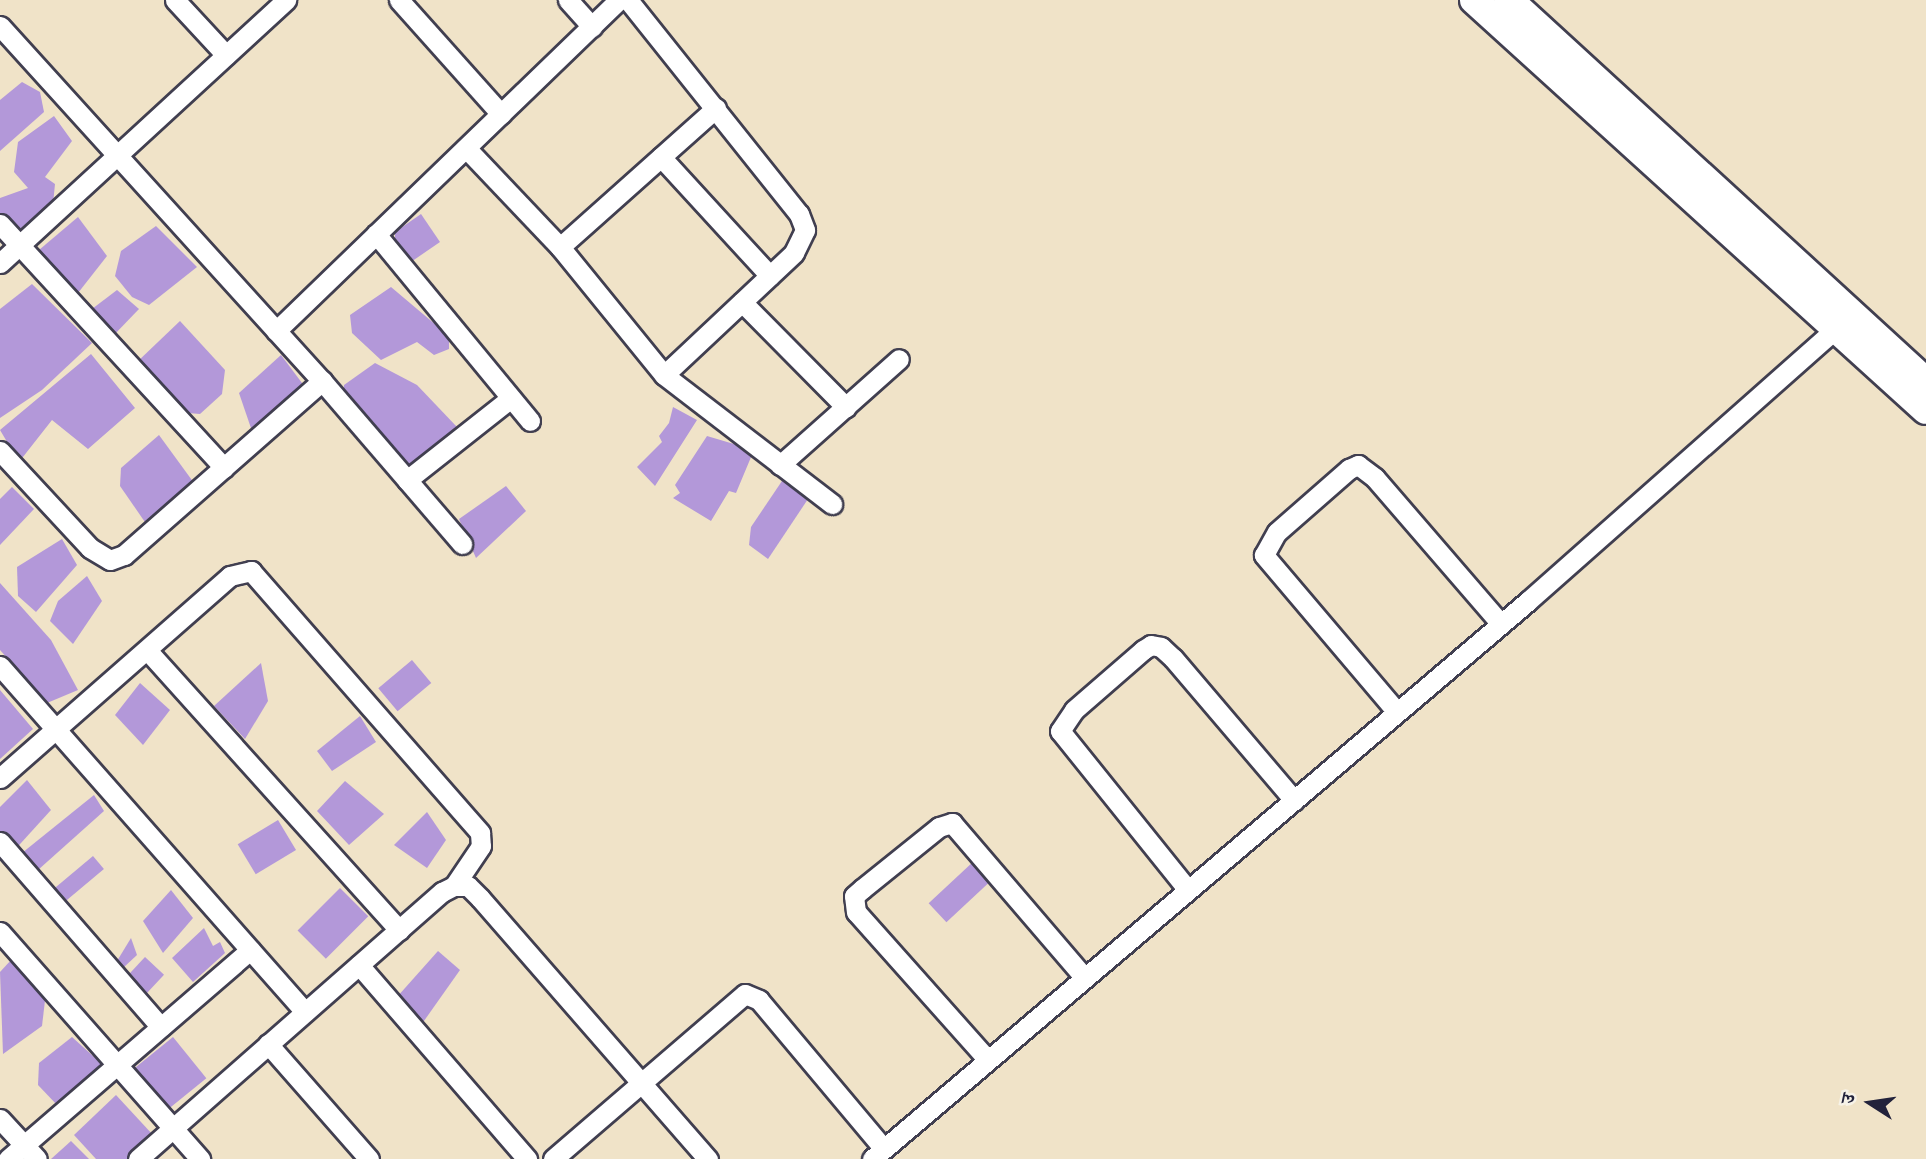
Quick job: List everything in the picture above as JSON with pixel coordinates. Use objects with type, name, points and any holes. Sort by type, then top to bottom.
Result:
[{"type":"street","points":[[175,0],[226,55]]},
{"type":"street","points":[[0,263],[119,158],[286,0]]},
{"type":"street","points":[[399,0],[501,114]]},
{"type":"street","points":[[568,0],[592,27]]},
{"type":"street","points":[[276,331],[619,0]]},
{"type":"street","points":[[628,0],[799,214],[806,230],[794,253],[664,374]]},
{"type":"street","points":[[1474,0],[1844,322],[1926,382]]},
{"type":"street","points":[[1509,0],[1844,322],[1926,410]]},
{"type":"street","points":[[0,26],[322,381],[463,544]]},
{"type":"street","points":[[560,247],[716,108]]},
{"type":"street","points":[[466,148],[560,247],[664,374],[832,504]]},
{"type":"street","points":[[661,157],[770,276]]},
{"type":"street","points":[[0,224],[224,468]]},
{"type":"street","points":[[376,234],[530,421]]},
{"type":"street","points":[[742,302],[846,407]]},
{"type":"street","points":[[553,1159],[736,999],[753,995],[878,1154],[1501,624],[1844,322]]},
{"type":"street","points":[[780,465],[899,359]]},
{"type":"street","points":[[0,451],[90,548],[110,561],[124,555],[322,381]]},
{"type":"street","points":[[407,480],[511,398]]},
{"type":"street","points":[[1397,712],[1264,555],[1277,532],[1349,469],[1358,465],[1375,478],[1501,624]]},
{"type":"street","points":[[0,778],[230,576],[251,571],[480,833],[481,846],[454,886],[399,930],[138,1159]]},
{"type":"street","points":[[1188,890],[1060,731],[1074,710],[1143,650],[1151,645],[1161,647],[1294,800]]},
{"type":"street","points":[[147,650],[399,930]]},
{"type":"street","points":[[0,666],[305,1012]]},
{"type":"street","points":[[988,1060],[856,912],[854,896],[862,889],[939,827],[952,823],[1085,978]]},
{"type":"street","points":[[0,842],[162,1027]]},
{"type":"street","points":[[454,886],[468,886],[480,898],[708,1159]]},
{"type":"street","points":[[0,932],[200,1159]]},
{"type":"street","points":[[8,1159],[31,1152],[117,1065],[250,950]]},
{"type":"street","points":[[359,965],[527,1159]]},
{"type":"street","points":[[268,1044],[369,1159]]},
{"type":"street","points":[[0,1119],[31,1152]]},
{"type":"building","points":[[22,82],[40,92],[44,112],[0,151],[0,100]]},
{"type":"building","points":[[54,116],[72,141],[45,177],[55,184],[53,204],[19,241],[0,223],[0,198],[28,188],[14,172],[18,142]]},
{"type":"building","points":[[421,214],[440,242],[408,264],[395,246],[395,232]]},
{"type":"building","points":[[78,217],[107,256],[78,293],[43,262],[39,250]]},
{"type":"building","points":[[156,226],[197,267],[149,305],[132,297],[115,276],[121,251]]},
{"type":"building","points":[[32,284],[92,343],[42,390],[0,418],[0,309]]},
{"type":"building","points":[[391,287],[449,336],[449,349],[434,355],[417,342],[381,360],[352,333],[350,315]]},
{"type":"building","points":[[117,290],[139,309],[112,337],[94,318],[92,309]]},
{"type":"building","points":[[180,321],[225,370],[222,394],[200,414],[188,413],[136,363]]},
{"type":"building","points":[[91,354],[135,408],[88,449],[52,420],[19,462],[0,430]]},
{"type":"building","points":[[281,355],[305,387],[253,434],[239,393]]},
{"type":"building","points":[[375,363],[417,385],[457,427],[408,474],[344,406],[344,385]]},
{"type":"building","points":[[673,407],[697,420],[655,486],[637,467],[662,442],[659,436],[669,423]]},
{"type":"building","points":[[159,435],[194,483],[147,525],[120,486],[121,468]]},
{"type":"building","points":[[707,436],[754,450],[736,493],[729,491],[711,521],[673,498],[680,493],[675,485]]},
{"type":"building","points":[[784,478],[808,499],[768,559],[749,545],[751,527]]},
{"type":"building","points":[[506,486],[526,511],[476,558],[459,519]]},
{"type":"building","points":[[12,487],[34,509],[0,545],[0,499]]},
{"type":"building","points":[[62,539],[77,565],[36,612],[18,596],[17,567]]},
{"type":"building","points":[[87,576],[102,601],[73,644],[50,621],[58,601]]},
{"type":"building","points":[[0,583],[51,640],[78,690],[47,703],[0,650]]},
{"type":"building","points":[[412,660],[431,683],[398,711],[378,688]]},
{"type":"building","points":[[261,663],[268,701],[245,739],[214,706]]},
{"type":"building","points":[[140,683],[170,710],[143,745],[115,715]]},
{"type":"building","points":[[0,690],[33,729],[0,759]]},
{"type":"building","points":[[360,716],[376,742],[332,771],[317,751]]},
{"type":"building","points":[[27,780],[51,810],[11,854],[0,842],[0,807]]},
{"type":"building","points":[[345,781],[384,814],[349,845],[317,811]]},
{"type":"building","points":[[94,795],[104,811],[38,870],[22,853]]},
{"type":"building","points":[[427,812],[446,840],[427,868],[394,845]]},
{"type":"building","points":[[278,820],[296,850],[256,874],[238,844]]},
{"type":"building","points":[[93,856],[104,869],[65,902],[54,889]]},
{"type":"building","points":[[974,861],[992,880],[946,922],[929,903]]},
{"type":"building","points":[[340,888],[368,916],[326,959],[298,930]]},
{"type":"building","points":[[171,890],[193,918],[163,953],[143,921]]},
{"type":"building","points":[[204,928],[213,946],[220,942],[225,953],[193,982],[172,958]]},
{"type":"building","points":[[131,938],[137,955],[123,968],[117,961]]},
{"type":"building","points":[[438,951],[460,970],[419,1028],[397,997]]},
{"type":"building","points":[[145,957],[164,975],[146,994],[127,976]]},
{"type":"building","points":[[12,959],[46,992],[42,1026],[3,1054],[0,972]]},
{"type":"building","points":[[72,1037],[103,1065],[58,1106],[38,1085],[39,1063]]},
{"type":"building","points":[[173,1037],[206,1078],[167,1110],[134,1068]]},
{"type":"building","points":[[116,1095],[153,1135],[127,1159],[96,1159],[74,1135]]},
{"type":"building","points":[[71,1141],[89,1159],[51,1159]]}]
